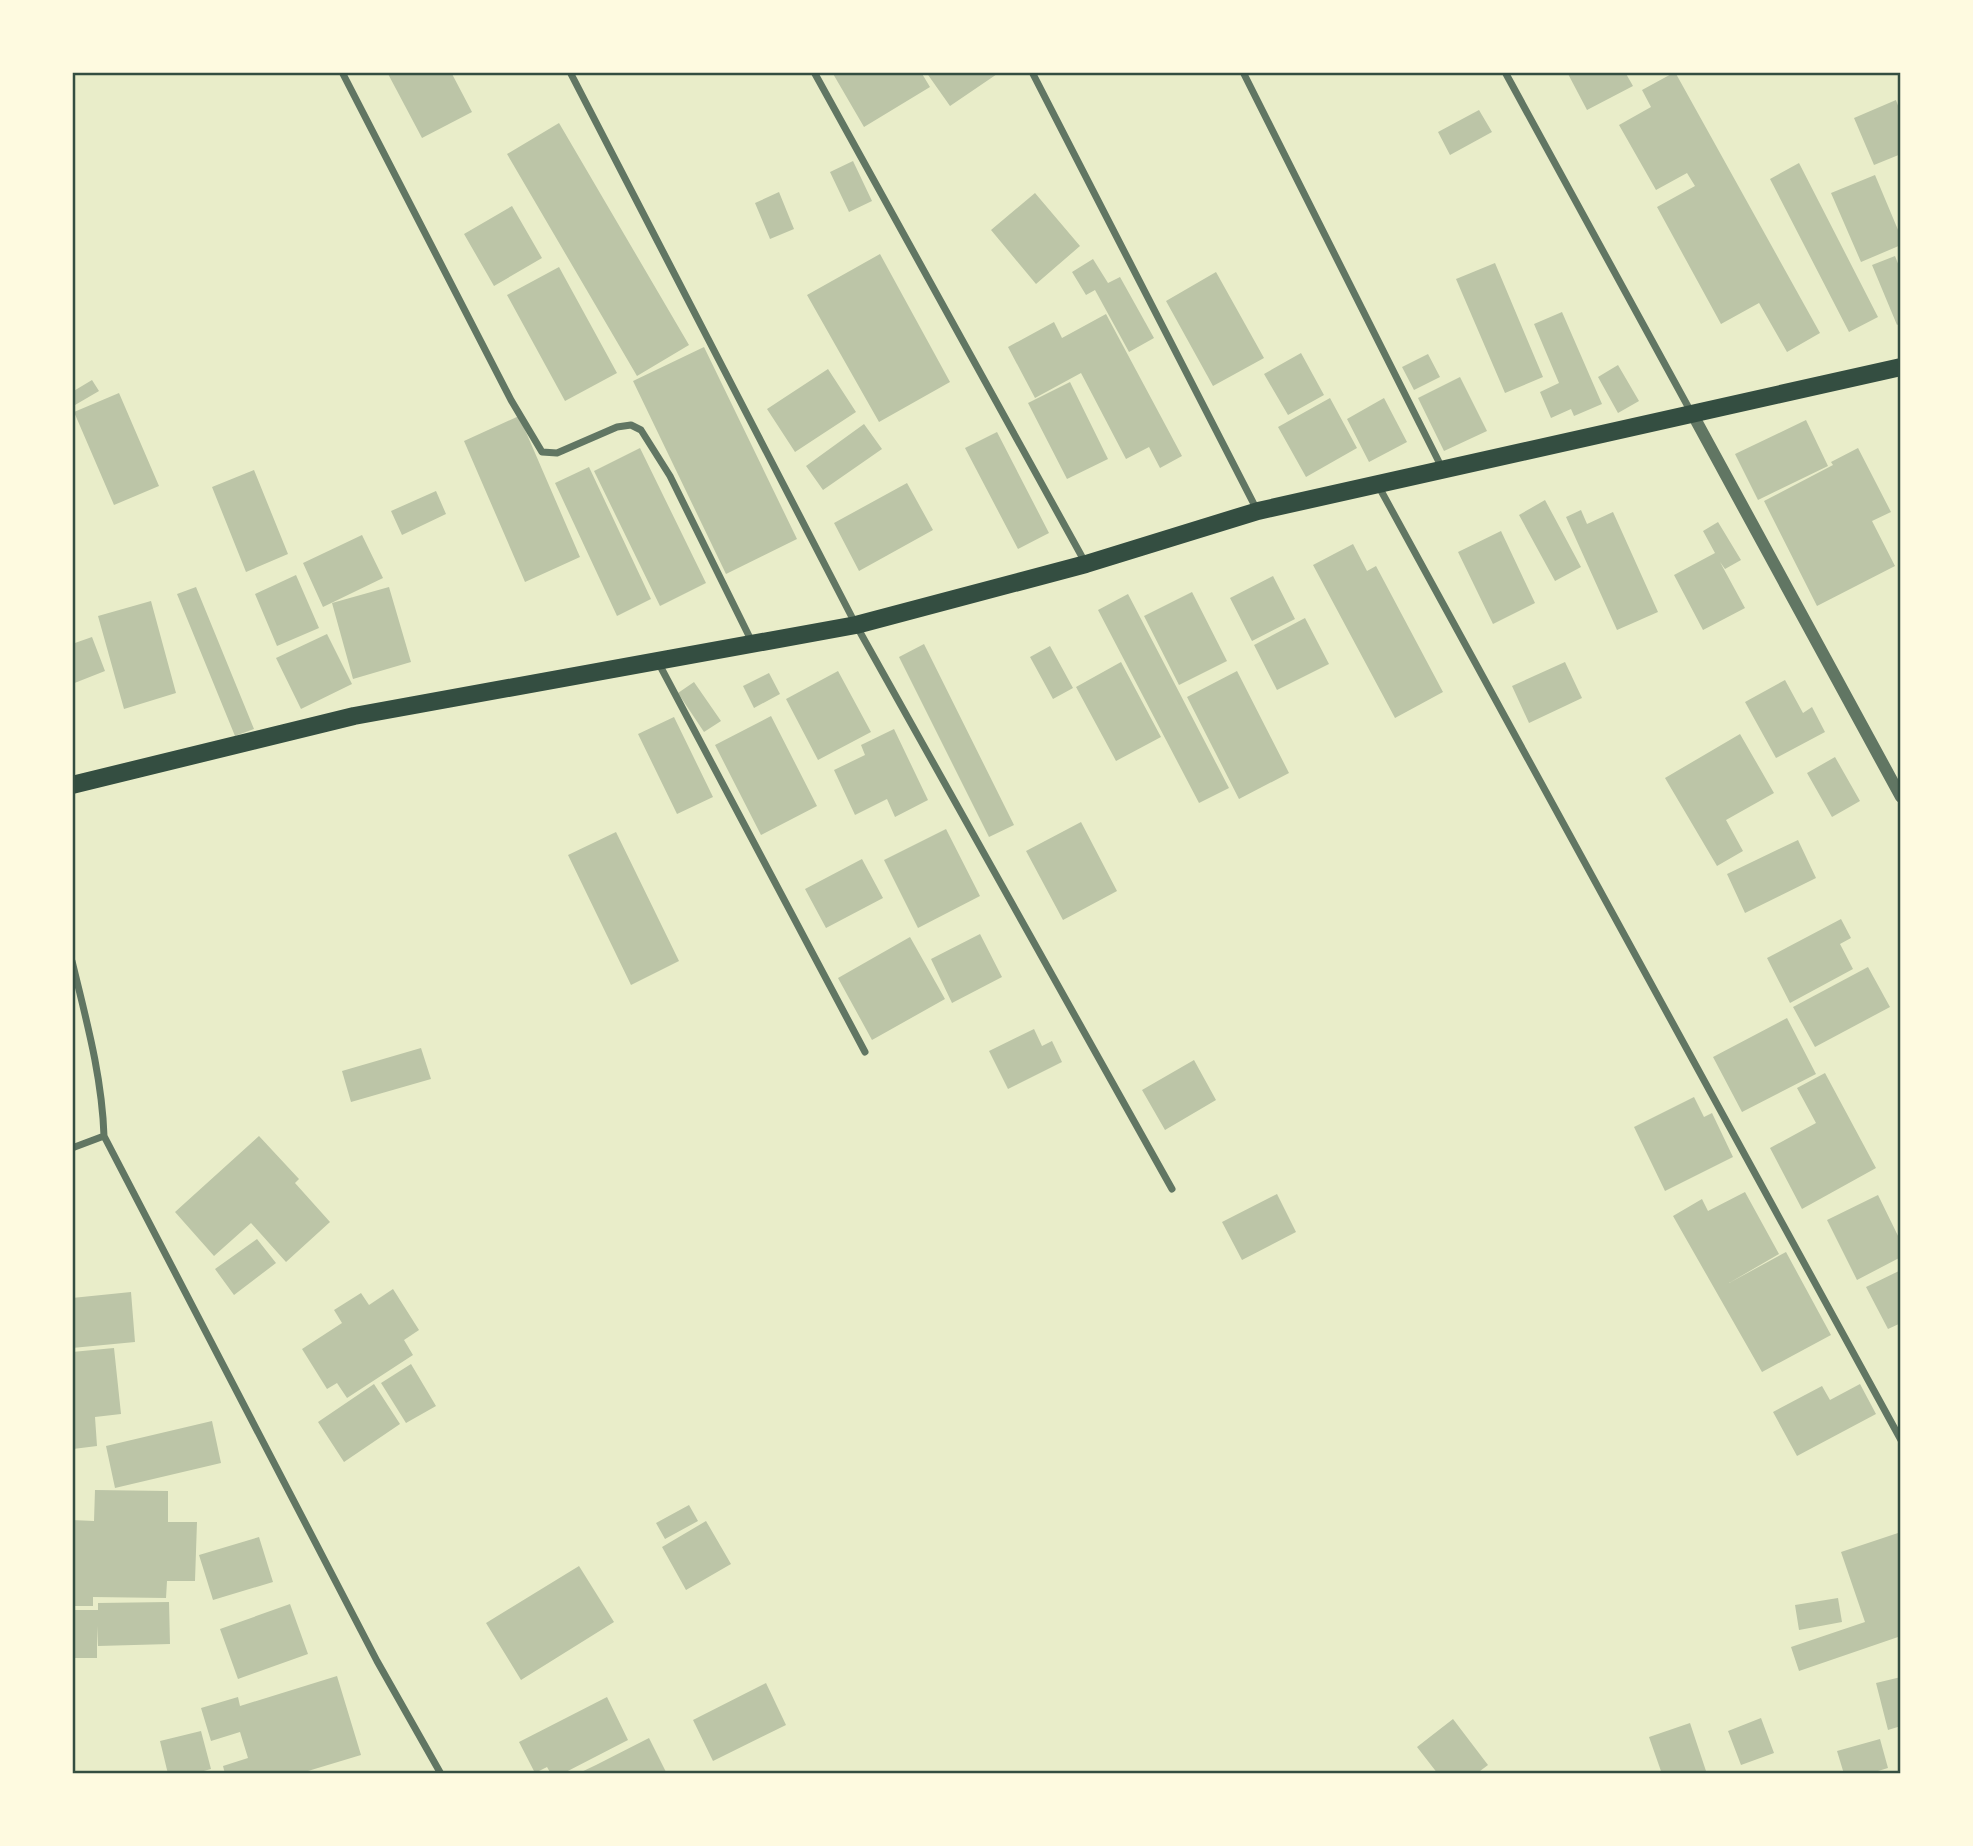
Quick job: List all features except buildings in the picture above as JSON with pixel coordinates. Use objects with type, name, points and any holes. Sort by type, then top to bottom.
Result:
[{"type":"main road","points":[[72,785],[354,716],[856,625],[1086,564],[1258,511],[1444,472],[1901,367]]},
{"type":"street","points":[[342,72],[511,400],[542,452],[552,453],[617,427],[631,425],[641,430],[670,476],[752,642]]},
{"type":"street","points":[[570,72],[856,625],[1172,1189]]},
{"type":"street","points":[[814,72],[1086,564]]},
{"type":"street","points":[[1032,72],[1258,511]]},
{"type":"street","points":[[1243,72],[1444,472]]},
{"type":"street","points":[[1505,72],[1901,797]]},
{"type":"street","points":[[1378,486],[1901,1440]]},
{"type":"street","points":[[657,662],[865,1052]]},
{"type":"street","points":[[72,961],[103,1102],[104,1136],[377,1661],[441,1774]]},
{"type":"street","points":[[72,1148],[104,1136]]}]
